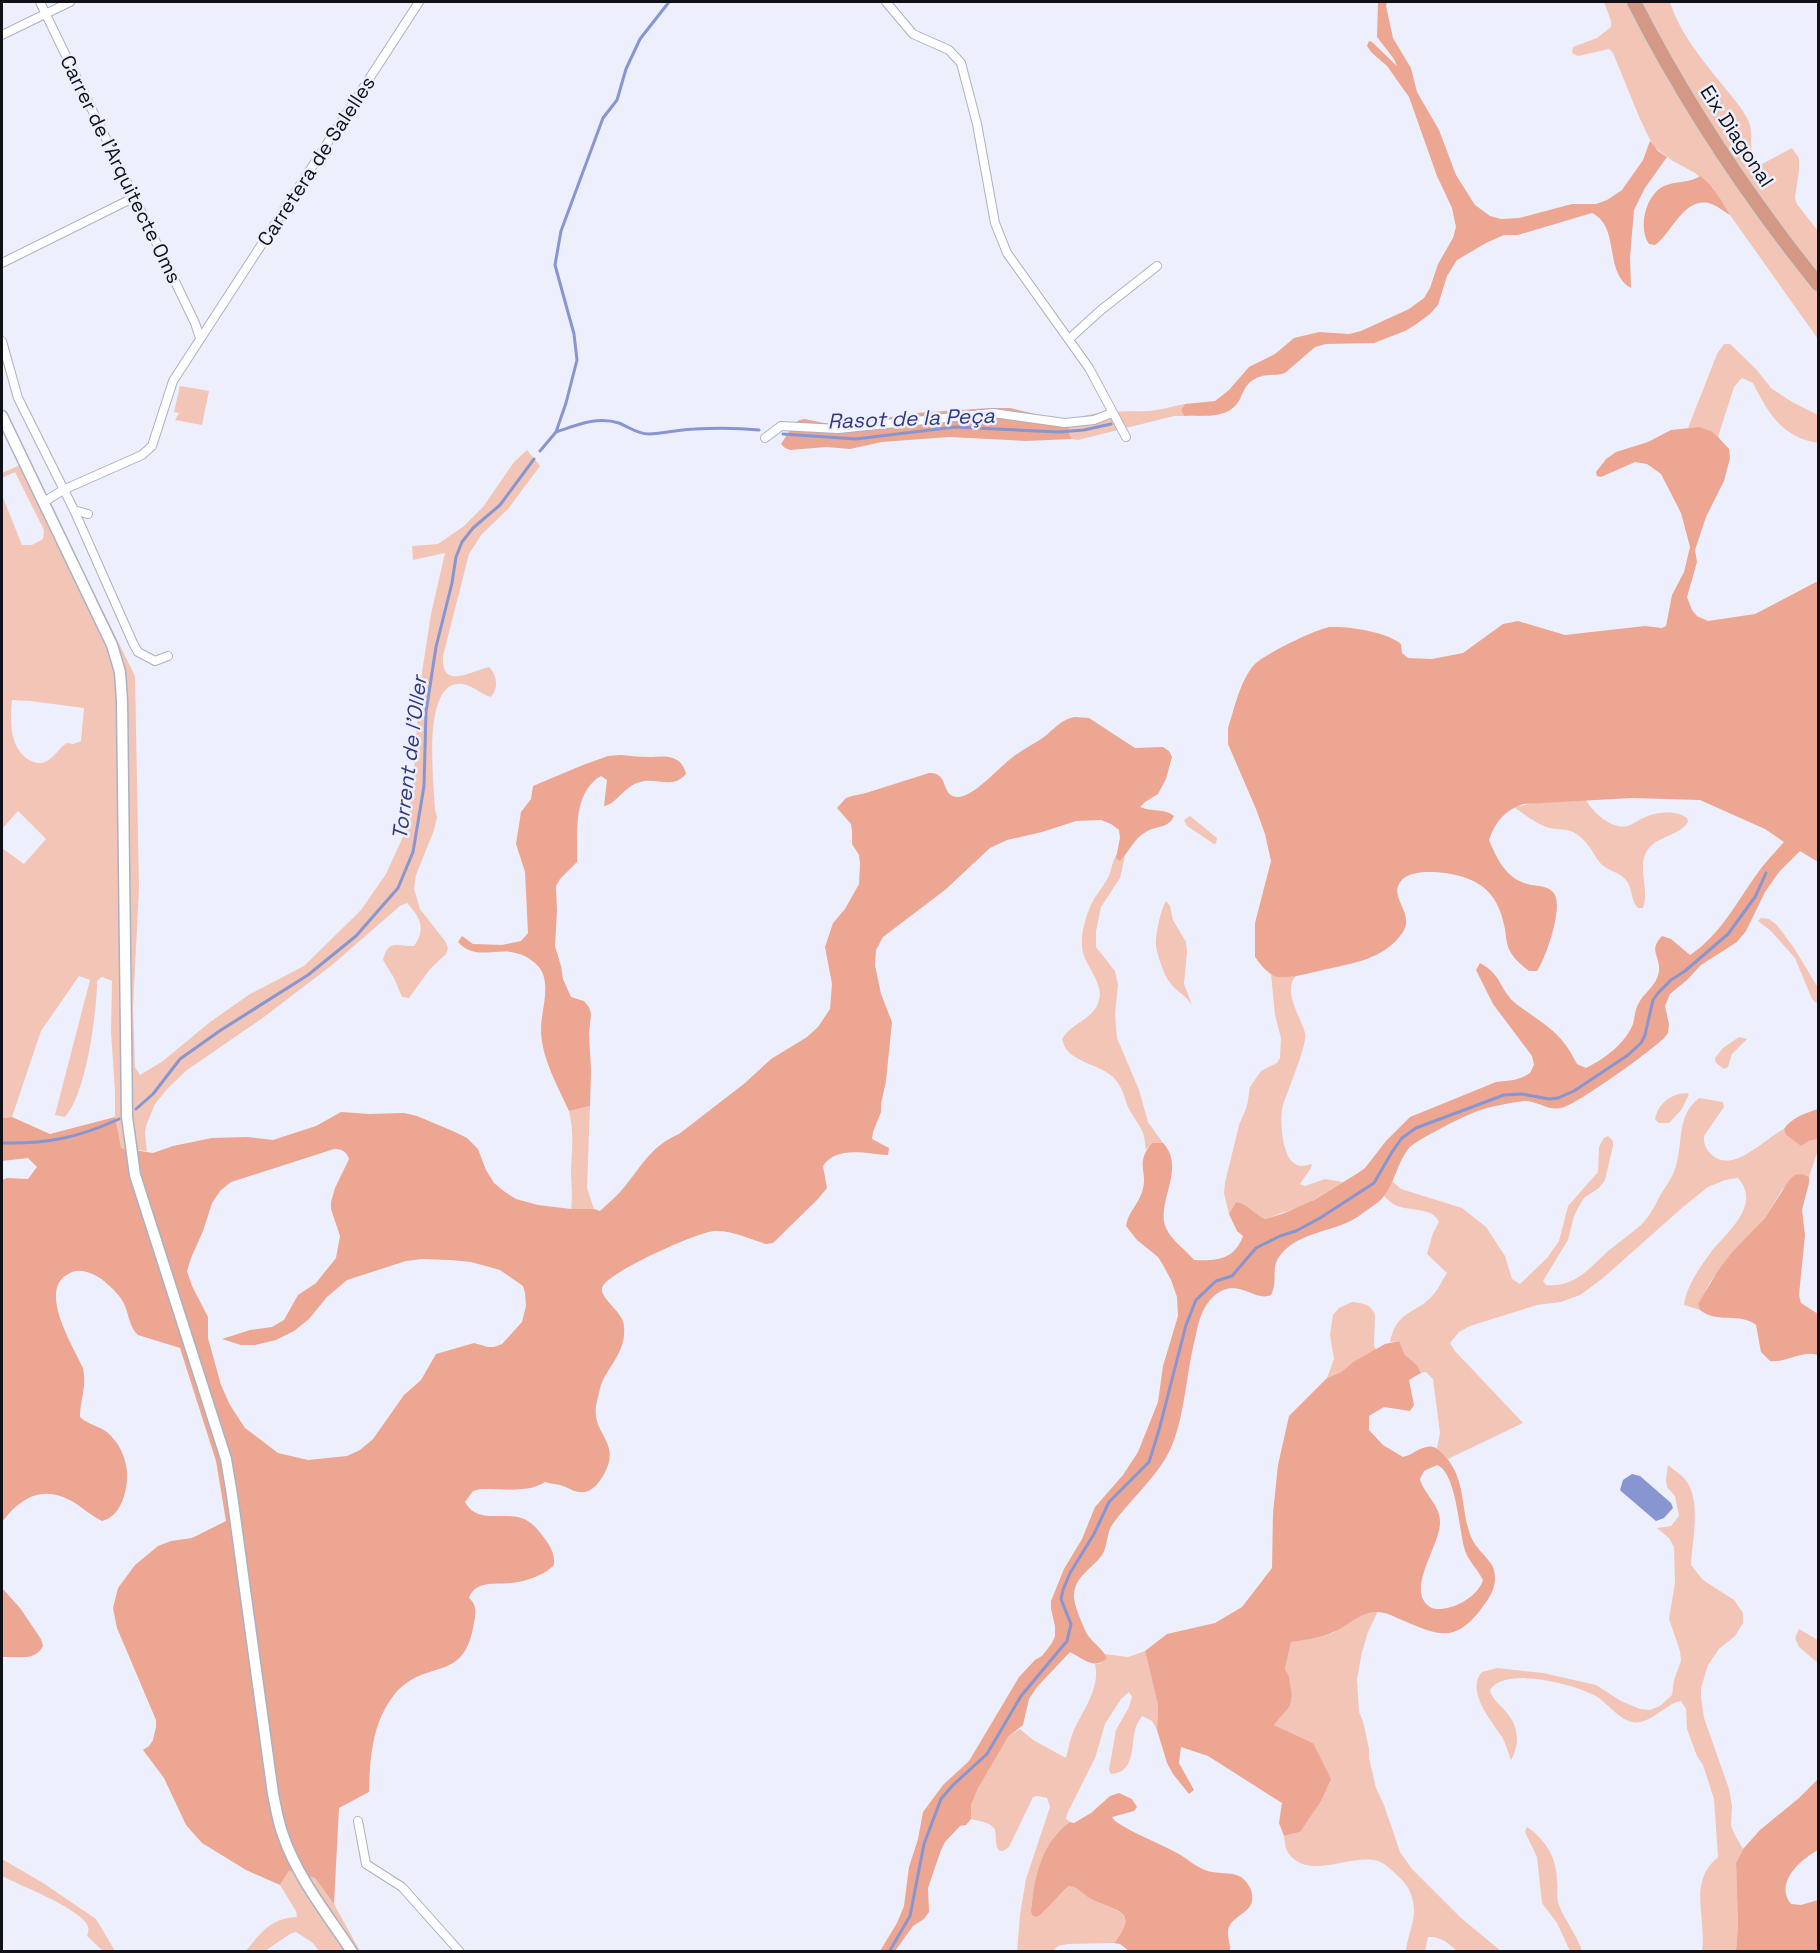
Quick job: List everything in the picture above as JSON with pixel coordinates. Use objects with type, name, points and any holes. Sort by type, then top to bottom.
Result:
[{"type":"highway","name":"Eix Diagonal","points":[[1634,2],[1687,96],[1732,169],[1818,284]]},
{"type":"street","name":"Carrer de l'Arquitecte Oms","points":[[40,2],[135,197],[200,338]]},
{"type":"street","points":[[2,35],[70,2]]},
{"type":"street","name":"Carretera de Salelles","points":[[44,502],[63,490],[142,454],[152,446],[173,381],[419,2]]},
{"type":"street","points":[[886,2],[913,34],[943,46],[961,63],[975,115],[995,223],[1007,253],[1099,385],[1126,437]]},
{"type":"street","points":[[2,263],[135,197]]},
{"type":"street","points":[[1069,339],[1156,266]]},
{"type":"street","points":[[2,341],[18,398],[74,510],[138,652],[155,661],[168,657]]},
{"type":"street","points":[[765,438],[781,426],[838,429],[993,414],[1065,423],[1094,420],[1112,413]]},
{"type":"street","points":[[2,416],[112,645],[120,672],[127,1117],[135,1175],[226,1460],[273,1794],[280,1826],[301,1873],[352,1952]]},
{"type":"street","points":[[74,510],[88,514]]},
{"type":"street","points":[[358,1821],[366,1864],[402,1887],[460,1952]]},
{"type":"shaded area","points":[[1378,2],[1387,2],[1393,38],[1411,68],[1417,92],[1439,130],[1456,175],[1475,205],[1490,216],[1501,219],[1519,218],[1572,204],[1596,204],[1622,190],[1643,160],[1650,141],[1667,157],[1645,188],[1634,210],[1630,257],[1631,288],[1622,281],[1617,272],[1606,229],[1601,220],[1592,213],[1518,235],[1504,235],[1457,260],[1447,276],[1438,305],[1430,314],[1405,331],[1374,343],[1326,344],[1315,347],[1285,373],[1262,376],[1251,382],[1235,406],[1229,410],[1208,416],[1184,416],[1181,410],[1185,404],[1215,401],[1229,390],[1249,367],[1275,354],[1294,338],[1319,332],[1349,334],[1361,331],[1409,309],[1424,298],[1430,288],[1438,264],[1453,238],[1456,227],[1452,208],[1437,176],[1409,97],[1387,66],[1367,46],[1369,41],[1372,42],[1397,66],[1377,37]]},
{"type":"shaded area","points":[[1604,2],[1670,2],[1674,14],[1693,47],[1747,118],[1751,131],[1751,149],[1755,160],[1760,165],[1792,148],[1799,158],[1795,198],[1818,231],[1818,339],[1713,188],[1695,173],[1673,161],[1653,146],[1613,53],[1609,49],[1578,56],[1572,53],[1573,47],[1597,38],[1611,27]]},
{"type":"shaded area","points":[[1700,176],[1713,189],[1730,215],[1712,204],[1700,203],[1685,211],[1655,245],[1649,244],[1644,230],[1645,213],[1657,190]]},
{"type":"shaded area","points":[[1724,344],[1730,344],[1756,369],[1771,388],[1818,415],[1818,443],[1805,440],[1786,429],[1771,414],[1753,383],[1742,378],[1734,387],[1718,437],[1704,429],[1688,428],[1717,354]]},
{"type":"shaded area","points":[[180,386],[209,391],[202,425],[175,420],[179,413],[174,412]]},
{"type":"shaded area","points":[[1185,404],[1181,410],[1184,416],[1174,416],[1078,440],[1072,439],[1068,429],[1073,421],[1097,413],[1149,411]]},
{"type":"shaded area","points":[[1010,408],[1057,419],[1076,418],[1069,428],[1072,439],[1026,441],[949,437],[882,442],[850,449],[826,447],[790,450],[781,444],[799,420],[855,423],[915,413]]},
{"type":"shaded area","points":[[1699,427],[1711,431],[1718,437],[1729,449],[1730,458],[1724,481],[1706,517],[1695,550],[1697,562],[1687,597],[1692,610],[1697,616],[1708,621],[1755,614],[1818,581],[1818,862],[1800,851],[1779,872],[1765,892],[1746,931],[1737,942],[1701,965],[1670,994],[1665,1006],[1669,1024],[1668,1033],[1631,1064],[1582,1098],[1561,1108],[1556,1109],[1525,1101],[1503,1104],[1475,1112],[1432,1133],[1409,1148],[1388,1191],[1375,1204],[1350,1221],[1299,1240],[1282,1253],[1276,1263],[1271,1295],[1258,1295],[1244,1290],[1229,1289],[1221,1291],[1208,1302],[1197,1328],[1179,1424],[1170,1450],[1151,1479],[1112,1525],[1102,1555],[1075,1588],[1075,1603],[1085,1630],[1107,1658],[1102,1662],[1093,1663],[1070,1652],[1037,1687],[1029,1699],[1023,1725],[1008,1737],[978,1788],[971,1805],[971,1819],[966,1825],[960,1826],[945,1842],[941,1850],[928,1888],[929,1912],[924,1919],[913,1926],[895,1951],[880,1951],[897,1923],[904,1906],[909,1867],[918,1839],[923,1812],[943,1785],[969,1761],[1019,1677],[1042,1656],[1052,1643],[1055,1626],[1051,1601],[1064,1569],[1082,1539],[1095,1507],[1123,1475],[1138,1452],[1158,1402],[1163,1366],[1178,1316],[1177,1297],[1171,1280],[1158,1257],[1137,1240],[1126,1226],[1142,1192],[1144,1157],[1152,1143],[1163,1143],[1170,1153],[1172,1174],[1164,1207],[1164,1218],[1169,1233],[1194,1260],[1224,1257],[1235,1250],[1243,1236],[1237,1231],[1229,1214],[1236,1202],[1265,1219],[1314,1200],[1365,1168],[1386,1141],[1410,1117],[1496,1082],[1514,1080],[1530,1073],[1534,1065],[1532,1056],[1493,1004],[1476,970],[1480,963],[1492,972],[1514,1002],[1553,1031],[1564,1042],[1577,1064],[1586,1068],[1613,1050],[1625,1038],[1633,1024],[1638,1004],[1658,975],[1659,965],[1655,949],[1662,936],[1671,939],[1690,955],[1702,946],[1730,914],[1762,867],[1784,842],[1765,829],[1700,800],[1632,798],[1523,804],[1502,818],[1494,828],[1489,840],[1500,862],[1510,874],[1523,882],[1548,889],[1556,898],[1556,919],[1553,931],[1537,971],[1529,971],[1512,954],[1507,945],[1505,929],[1497,904],[1482,886],[1460,876],[1425,872],[1410,875],[1399,884],[1398,897],[1406,918],[1406,925],[1395,942],[1386,949],[1354,963],[1299,976],[1275,976],[1266,970],[1255,957],[1255,923],[1271,861],[1256,809],[1228,744],[1228,728],[1245,678],[1255,664],[1268,655],[1303,637],[1330,627],[1378,633],[1401,644],[1402,653],[1408,658],[1432,659],[1463,653],[1503,624],[1518,621],[1565,635],[1645,626],[1662,628],[1666,626],[1672,595],[1684,572],[1690,547],[1681,513],[1661,474],[1647,464],[1635,462],[1601,477],[1597,476],[1596,472],[1606,459],[1616,452],[1648,442],[1671,430]]},
{"type":"shaded area","points":[[527,450],[540,466],[508,509],[482,534],[469,554],[443,656],[444,667],[452,676],[466,675],[489,667],[494,674],[495,690],[491,697],[462,684],[446,689],[434,719],[432,760],[437,817],[416,875],[414,889],[420,909],[445,941],[448,948],[446,954],[430,969],[409,998],[402,997],[383,960],[391,946],[414,946],[421,929],[419,919],[407,903],[400,906],[332,965],[264,1017],[187,1070],[168,1088],[155,1104],[146,1126],[147,1151],[120,1148],[115,1117],[111,1032],[112,981],[102,977],[97,981],[89,1052],[79,1091],[65,1117],[55,1115],[90,980],[79,976],[41,1031],[12,1117],[2,1118],[2,848],[24,864],[46,839],[18,811],[2,829],[2,495],[22,545],[32,545],[43,539],[44,530],[15,472],[2,478],[2,473],[29,461],[135,676],[139,888],[133,1008],[135,1067],[140,1075],[163,1061],[210,1022],[250,994],[304,966],[361,910],[386,874],[406,830],[413,787],[419,692],[431,614],[445,553],[413,560],[412,546],[438,544],[464,526],[483,507],[514,462]],"holes":[[[12,700],[84,708],[81,741],[73,744],[67,743],[43,763],[31,761],[24,756],[18,750],[12,734]]]},
{"type":"shaded area","points":[[1070,718],[1089,718],[1135,748],[1163,747],[1169,751],[1172,757],[1166,779],[1158,794],[1140,807],[1170,814],[1174,816],[1172,820],[1142,835],[1120,861],[1116,858],[1120,838],[1119,830],[1101,820],[1076,821],[1007,840],[990,848],[945,890],[883,937],[876,950],[875,965],[881,994],[892,1022],[881,1112],[872,1139],[889,1148],[888,1155],[853,1152],[836,1155],[829,1159],[823,1166],[827,1188],[773,1243],[766,1244],[727,1232],[705,1233],[653,1254],[607,1281],[602,1292],[620,1315],[624,1334],[618,1354],[602,1382],[597,1401],[598,1423],[609,1448],[610,1457],[607,1468],[599,1482],[586,1492],[545,1482],[522,1489],[480,1489],[473,1491],[465,1502],[476,1513],[490,1516],[514,1516],[529,1521],[549,1545],[554,1565],[528,1580],[487,1584],[476,1588],[469,1598],[475,1609],[474,1623],[469,1643],[462,1655],[453,1663],[406,1683],[394,1695],[377,1729],[370,1766],[369,1792],[339,1808],[334,1904],[315,1878],[289,1871],[280,1885],[246,1870],[202,1843],[186,1825],[164,1778],[143,1750],[153,1740],[156,1720],[117,1628],[113,1608],[118,1588],[135,1565],[158,1546],[171,1541],[192,1538],[226,1521],[216,1461],[180,1348],[138,1335],[131,1325],[123,1302],[113,1289],[92,1274],[74,1271],[60,1280],[56,1291],[60,1318],[83,1368],[84,1382],[80,1417],[108,1433],[116,1442],[125,1461],[126,1490],[115,1513],[102,1521],[64,1497],[44,1494],[34,1496],[17,1505],[2,1522],[2,1180],[7,1178],[28,1179],[37,1167],[28,1158],[2,1161],[2,1118],[12,1117],[50,1134],[115,1117],[121,1148],[153,1153],[173,1146],[212,1138],[247,1137],[273,1140],[316,1126],[341,1112],[404,1113],[417,1116],[467,1138],[478,1149],[494,1183],[516,1199],[538,1205],[600,1211],[619,1194],[660,1145],[679,1134],[745,1083],[771,1059],[807,1037],[818,1027],[830,1009],[832,984],[825,947],[833,923],[845,909],[859,884],[859,855],[852,844],[851,824],[837,808],[846,798],[929,773],[940,776],[952,796],[964,796],[979,787],[1017,754]],"holes":[[[334,1149],[345,1152],[349,1159],[331,1202],[340,1236],[336,1258],[316,1283],[298,1295],[284,1320],[272,1327],[250,1330],[222,1339],[241,1345],[255,1345],[276,1340],[294,1331],[309,1319],[327,1297],[347,1280],[406,1261],[422,1259],[471,1262],[500,1270],[523,1286],[526,1306],[522,1322],[502,1344],[488,1347],[474,1343],[436,1354],[421,1380],[404,1395],[373,1439],[360,1450],[347,1456],[308,1460],[278,1453],[245,1428],[230,1405],[221,1385],[208,1338],[208,1317],[187,1271],[212,1203],[220,1191],[231,1182]]]},
{"type":"shaded area","points":[[608,756],[673,758],[681,763],[686,774],[681,779],[670,782],[646,781],[634,784],[609,805],[604,806],[607,780],[601,776],[592,783],[581,803],[577,827],[577,862],[556,886],[555,946],[563,979],[571,997],[584,1001],[591,1014],[590,1106],[569,1111],[544,1051],[541,1029],[545,985],[541,970],[535,963],[521,955],[511,952],[472,951],[458,942],[462,936],[473,944],[502,945],[521,941],[528,933],[525,872],[516,844],[521,812],[531,799],[533,786]]},
{"type":"shaded area","points":[[1585,799],[1603,819],[1622,827],[1658,813],[1677,813],[1687,818],[1688,822],[1684,827],[1656,842],[1646,852],[1643,867],[1645,900],[1643,908],[1635,905],[1625,879],[1601,864],[1582,838],[1570,831],[1542,826],[1514,807],[1540,802]]},
{"type":"shaded area","points":[[1190,816],[1217,838],[1216,843],[1214,844],[1187,826],[1184,820]]},
{"type":"shaded area","points":[[1117,854],[1117,858],[1125,856],[1120,878],[1101,907],[1096,931],[1096,947],[1115,971],[1118,985],[1115,1014],[1117,1038],[1139,1090],[1148,1122],[1163,1143],[1152,1143],[1146,1150],[1143,1132],[1116,1080],[1107,1072],[1070,1053],[1062,1039],[1066,1033],[1093,1012],[1099,1000],[1097,982],[1083,953],[1083,932],[1091,905],[1109,876]]},
{"type":"shaded area","points":[[1166,901],[1170,906],[1173,920],[1186,942],[1184,984],[1192,1005],[1167,978],[1156,946],[1157,929]]},
{"type":"shaded area","points":[[1761,918],[1769,919],[1777,925],[1794,948],[1817,986],[1818,1002],[1812,999],[1795,958],[1771,931],[1758,921]]},
{"type":"shaded area","points":[[1271,974],[1278,977],[1296,976],[1292,982],[1292,996],[1305,1033],[1300,1058],[1282,1109],[1281,1123],[1285,1148],[1288,1156],[1297,1165],[1312,1164],[1300,1184],[1305,1186],[1325,1179],[1343,1182],[1307,1204],[1265,1219],[1236,1202],[1229,1214],[1224,1193],[1250,1087],[1261,1071],[1277,1063],[1280,1058],[1281,1038],[1275,1015]]},
{"type":"shaded area","points":[[1739,1037],[1747,1039],[1732,1054],[1728,1067],[1724,1069],[1716,1063],[1715,1058],[1723,1048]]},
{"type":"shaded area","points":[[1689,1094],[1682,1109],[1669,1123],[1659,1123],[1655,1120],[1656,1114],[1666,1100]]},
{"type":"shaded area","points":[[1699,1098],[1723,1102],[1724,1107],[1704,1136],[1706,1147],[1713,1156],[1722,1160],[1740,1157],[1784,1129],[1786,1135],[1801,1146],[1818,1139],[1818,1150],[1809,1177],[1801,1174],[1782,1190],[1765,1218],[1732,1252],[1710,1282],[1699,1304],[1700,1310],[1684,1305],[1685,1298],[1702,1264],[1740,1218],[1746,1198],[1744,1188],[1738,1178],[1725,1180],[1708,1187],[1602,1279],[1580,1295],[1561,1302],[1537,1305],[1470,1326],[1459,1332],[1450,1343],[1455,1351],[1523,1423],[1448,1459],[1437,1448],[1440,1433],[1433,1379],[1426,1372],[1421,1373],[1417,1365],[1405,1355],[1399,1341],[1390,1342],[1397,1324],[1434,1294],[1447,1273],[1427,1254],[1439,1222],[1436,1217],[1426,1211],[1401,1207],[1389,1201],[1384,1196],[1392,1181],[1401,1189],[1462,1208],[1486,1227],[1505,1256],[1512,1279],[1520,1284],[1547,1258],[1559,1241],[1568,1206],[1598,1172],[1599,1147],[1604,1138],[1608,1136],[1613,1141],[1613,1146],[1605,1180],[1599,1188],[1584,1198],[1579,1206],[1568,1240],[1543,1281],[1546,1285],[1565,1283],[1581,1276],[1647,1218],[1673,1174],[1686,1114]]},
{"type":"shaded area","points":[[590,1106],[587,1188],[594,1209],[571,1209],[572,1126],[569,1111]]},
{"type":"shaded area","points":[[1818,1109],[1818,1139],[1801,1146],[1786,1135],[1784,1129],[1791,1121]]},
{"type":"shaded area","points":[[1802,1174],[1809,1177],[1809,1183],[1802,1210],[1805,1235],[1799,1295],[1801,1303],[1818,1314],[1818,1355],[1806,1354],[1770,1361],[1761,1352],[1756,1325],[1743,1319],[1707,1314],[1700,1310],[1698,1304],[1717,1272],[1732,1252],[1765,1218],[1790,1179]]},
{"type":"shaded area","points":[[1352,1302],[1366,1305],[1375,1315],[1374,1345],[1376,1350],[1327,1378],[1334,1359],[1330,1335],[1333,1315],[1339,1308]]},
{"type":"shaded area","points":[[1399,1341],[1405,1355],[1417,1365],[1421,1373],[1409,1380],[1414,1405],[1410,1411],[1384,1407],[1369,1416],[1369,1430],[1383,1445],[1403,1457],[1429,1446],[1436,1448],[1444,1455],[1460,1485],[1471,1537],[1493,1567],[1494,1587],[1474,1617],[1456,1631],[1438,1633],[1386,1613],[1376,1612],[1362,1615],[1326,1635],[1291,1642],[1285,1669],[1289,1676],[1292,1696],[1290,1706],[1274,1725],[1313,1743],[1331,1779],[1321,1801],[1300,1832],[1284,1836],[1279,1823],[1282,1803],[1208,1756],[1181,1747],[1179,1763],[1194,1790],[1189,1794],[1173,1774],[1167,1763],[1157,1730],[1158,1705],[1145,1651],[1167,1634],[1215,1623],[1242,1607],[1272,1568],[1273,1513],[1278,1465],[1289,1416],[1327,1378],[1341,1372],[1353,1362],[1385,1344]],"holes":[[[1437,1465],[1443,1470],[1453,1489],[1465,1552],[1483,1580],[1477,1590],[1458,1605],[1437,1609],[1430,1607],[1423,1599],[1421,1590],[1422,1578],[1436,1541],[1440,1520],[1437,1509],[1420,1479],[1424,1471]]]},
{"type":"shaded area","points":[[1668,1465],[1683,1477],[1693,1496],[1695,1519],[1691,1565],[1703,1580],[1734,1600],[1743,1613],[1743,1623],[1735,1636],[1719,1649],[1708,1665],[1701,1688],[1704,1718],[1729,1789],[1732,1806],[1731,1826],[1743,1849],[1736,1863],[1738,1926],[1736,1951],[1702,1951],[1701,1889],[1703,1878],[1718,1857],[1714,1799],[1703,1765],[1697,1756],[1687,1729],[1686,1709],[1681,1701],[1670,1705],[1645,1721],[1632,1722],[1622,1718],[1594,1695],[1571,1686],[1524,1678],[1498,1683],[1490,1690],[1491,1694],[1511,1718],[1516,1730],[1516,1748],[1511,1760],[1502,1737],[1478,1697],[1478,1679],[1482,1672],[1497,1668],[1543,1673],[1596,1685],[1621,1701],[1640,1709],[1650,1710],[1660,1706],[1672,1695],[1674,1680],[1681,1661],[1669,1619],[1675,1583],[1674,1547],[1669,1538],[1657,1528],[1671,1526],[1679,1516],[1675,1496],[1667,1487]]},
{"type":"shaded area","points":[[2,1588],[20,1608],[41,1639],[43,1646],[35,1654],[25,1657],[2,1657]]},
{"type":"shaded area","points":[[1378,1611],[1368,1632],[1357,1679],[1359,1712],[1363,1721],[1376,1788],[1400,1852],[1412,1869],[1461,1918],[1501,1951],[1457,1951],[1444,1941],[1428,1937],[1425,1951],[1406,1951],[1414,1916],[1413,1901],[1406,1885],[1390,1868],[1378,1861],[1367,1860],[1331,1865],[1308,1865],[1298,1862],[1287,1850],[1284,1836],[1300,1832],[1313,1743],[1274,1725],[1290,1706],[1292,1696],[1289,1676],[1285,1669],[1291,1642],[1333,1633],[1355,1617]]},
{"type":"shaded area","points":[[1799,1629],[1818,1640],[1818,1663],[1799,1647],[1795,1638]]},
{"type":"shaded area","points":[[1145,1651],[1158,1705],[1157,1730],[1152,1721],[1142,1716],[1135,1728],[1128,1764],[1119,1772],[1111,1774],[1109,1770],[1116,1730],[1132,1697],[1129,1692],[1121,1699],[1105,1724],[1095,1758],[1067,1814],[1066,1819],[1070,1822],[1060,1830],[1046,1849],[1038,1871],[1031,1907],[1049,1905],[1069,1886],[1117,1910],[1125,1918],[1125,1924],[1114,1943],[1068,1944],[1058,1946],[1053,1951],[1017,1951],[1026,1879],[1050,1807],[1047,1798],[1033,1797],[1009,1847],[1000,1851],[994,1828],[987,1823],[971,1819],[971,1805],[980,1783],[1008,1737],[1020,1729],[1033,1740],[1066,1758],[1072,1735],[1095,1683],[1095,1664],[1100,1664],[1106,1658],[1105,1654],[1128,1657]]},
{"type":"shaded area","points":[[1818,1779],[1818,1850],[1791,1873],[1786,1888],[1791,1904],[1801,1905],[1818,1900],[1818,1951],[1736,1951],[1738,1926],[1736,1863],[1743,1849],[1760,1830]]},
{"type":"shaded area","points":[[1119,1793],[1132,1799],[1137,1807],[1134,1811],[1112,1817],[1115,1821],[1201,1868],[1237,1875],[1248,1884],[1252,1894],[1251,1905],[1230,1925],[1228,1932],[1230,1951],[1129,1951],[1120,1944],[1114,1943],[1125,1924],[1123,1914],[1069,1886],[1040,1915],[1033,1916],[1031,1912],[1037,1874],[1052,1840],[1070,1822],[1074,1823],[1091,1813],[1110,1796]]},
{"type":"shaded area","points":[[1527,1827],[1540,1838],[1553,1857],[1558,1902],[1582,1951],[1570,1951],[1557,1923],[1542,1903],[1537,1857],[1525,1832]]},
{"type":"shaded area","points":[[2,1859],[43,1883],[96,1919],[115,1951],[103,1951],[87,1936],[86,1923],[70,1910],[2,1876]]},
{"type":"shaded area","points":[[289,1871],[315,1878],[334,1904],[360,1951],[319,1951],[313,1943],[296,1932],[265,1951],[245,1952],[267,1928],[280,1920],[297,1917],[296,1911],[280,1885]]},
{"type":"water","points":[[1632,1474],[1640,1476],[1671,1503],[1673,1508],[1664,1518],[1656,1521],[1620,1490],[1623,1480]]},
{"type":"waterway","points":[[540,451],[556,432],[577,360],[574,334],[555,265],[561,231],[603,118],[617,100],[626,69],[640,39],[669,2]]},
{"type":"waterway","name":"Rasot de la Peça","points":[[556,432],[587,422],[603,420],[619,423],[645,434],[703,429],[759,430]]},
{"type":"waterway","name":"Rasot de la Peça","points":[[783,434],[856,439],[955,427],[1059,432],[1084,430],[1111,424]]},
{"type":"waterway","name":"Torrent de l'Oller","points":[[136,1109],[153,1094],[180,1059],[308,975],[356,936],[398,888],[413,852],[424,786],[426,712],[436,647],[456,557],[462,542],[473,528],[500,505],[534,459]]},
{"type":"waterway","points":[[889,1952],[910,1916],[924,1844],[941,1799],[987,1754],[1021,1696],[1067,1641],[1071,1624],[1061,1599],[1063,1590],[1109,1502],[1149,1462],[1186,1325],[1196,1300],[1216,1281],[1232,1276],[1256,1248],[1320,1218],[1374,1183],[1402,1138],[1416,1128],[1504,1095],[1522,1094],[1549,1099],[1558,1098],[1574,1091],[1628,1055],[1641,1043],[1645,1035],[1653,1000],[1658,993],[1728,934],[1755,897],[1766,873]]},
{"type":"waterway","name":"Torrent de l'Oller","points":[[2,1143],[48,1141],[90,1131],[119,1119]]}]
